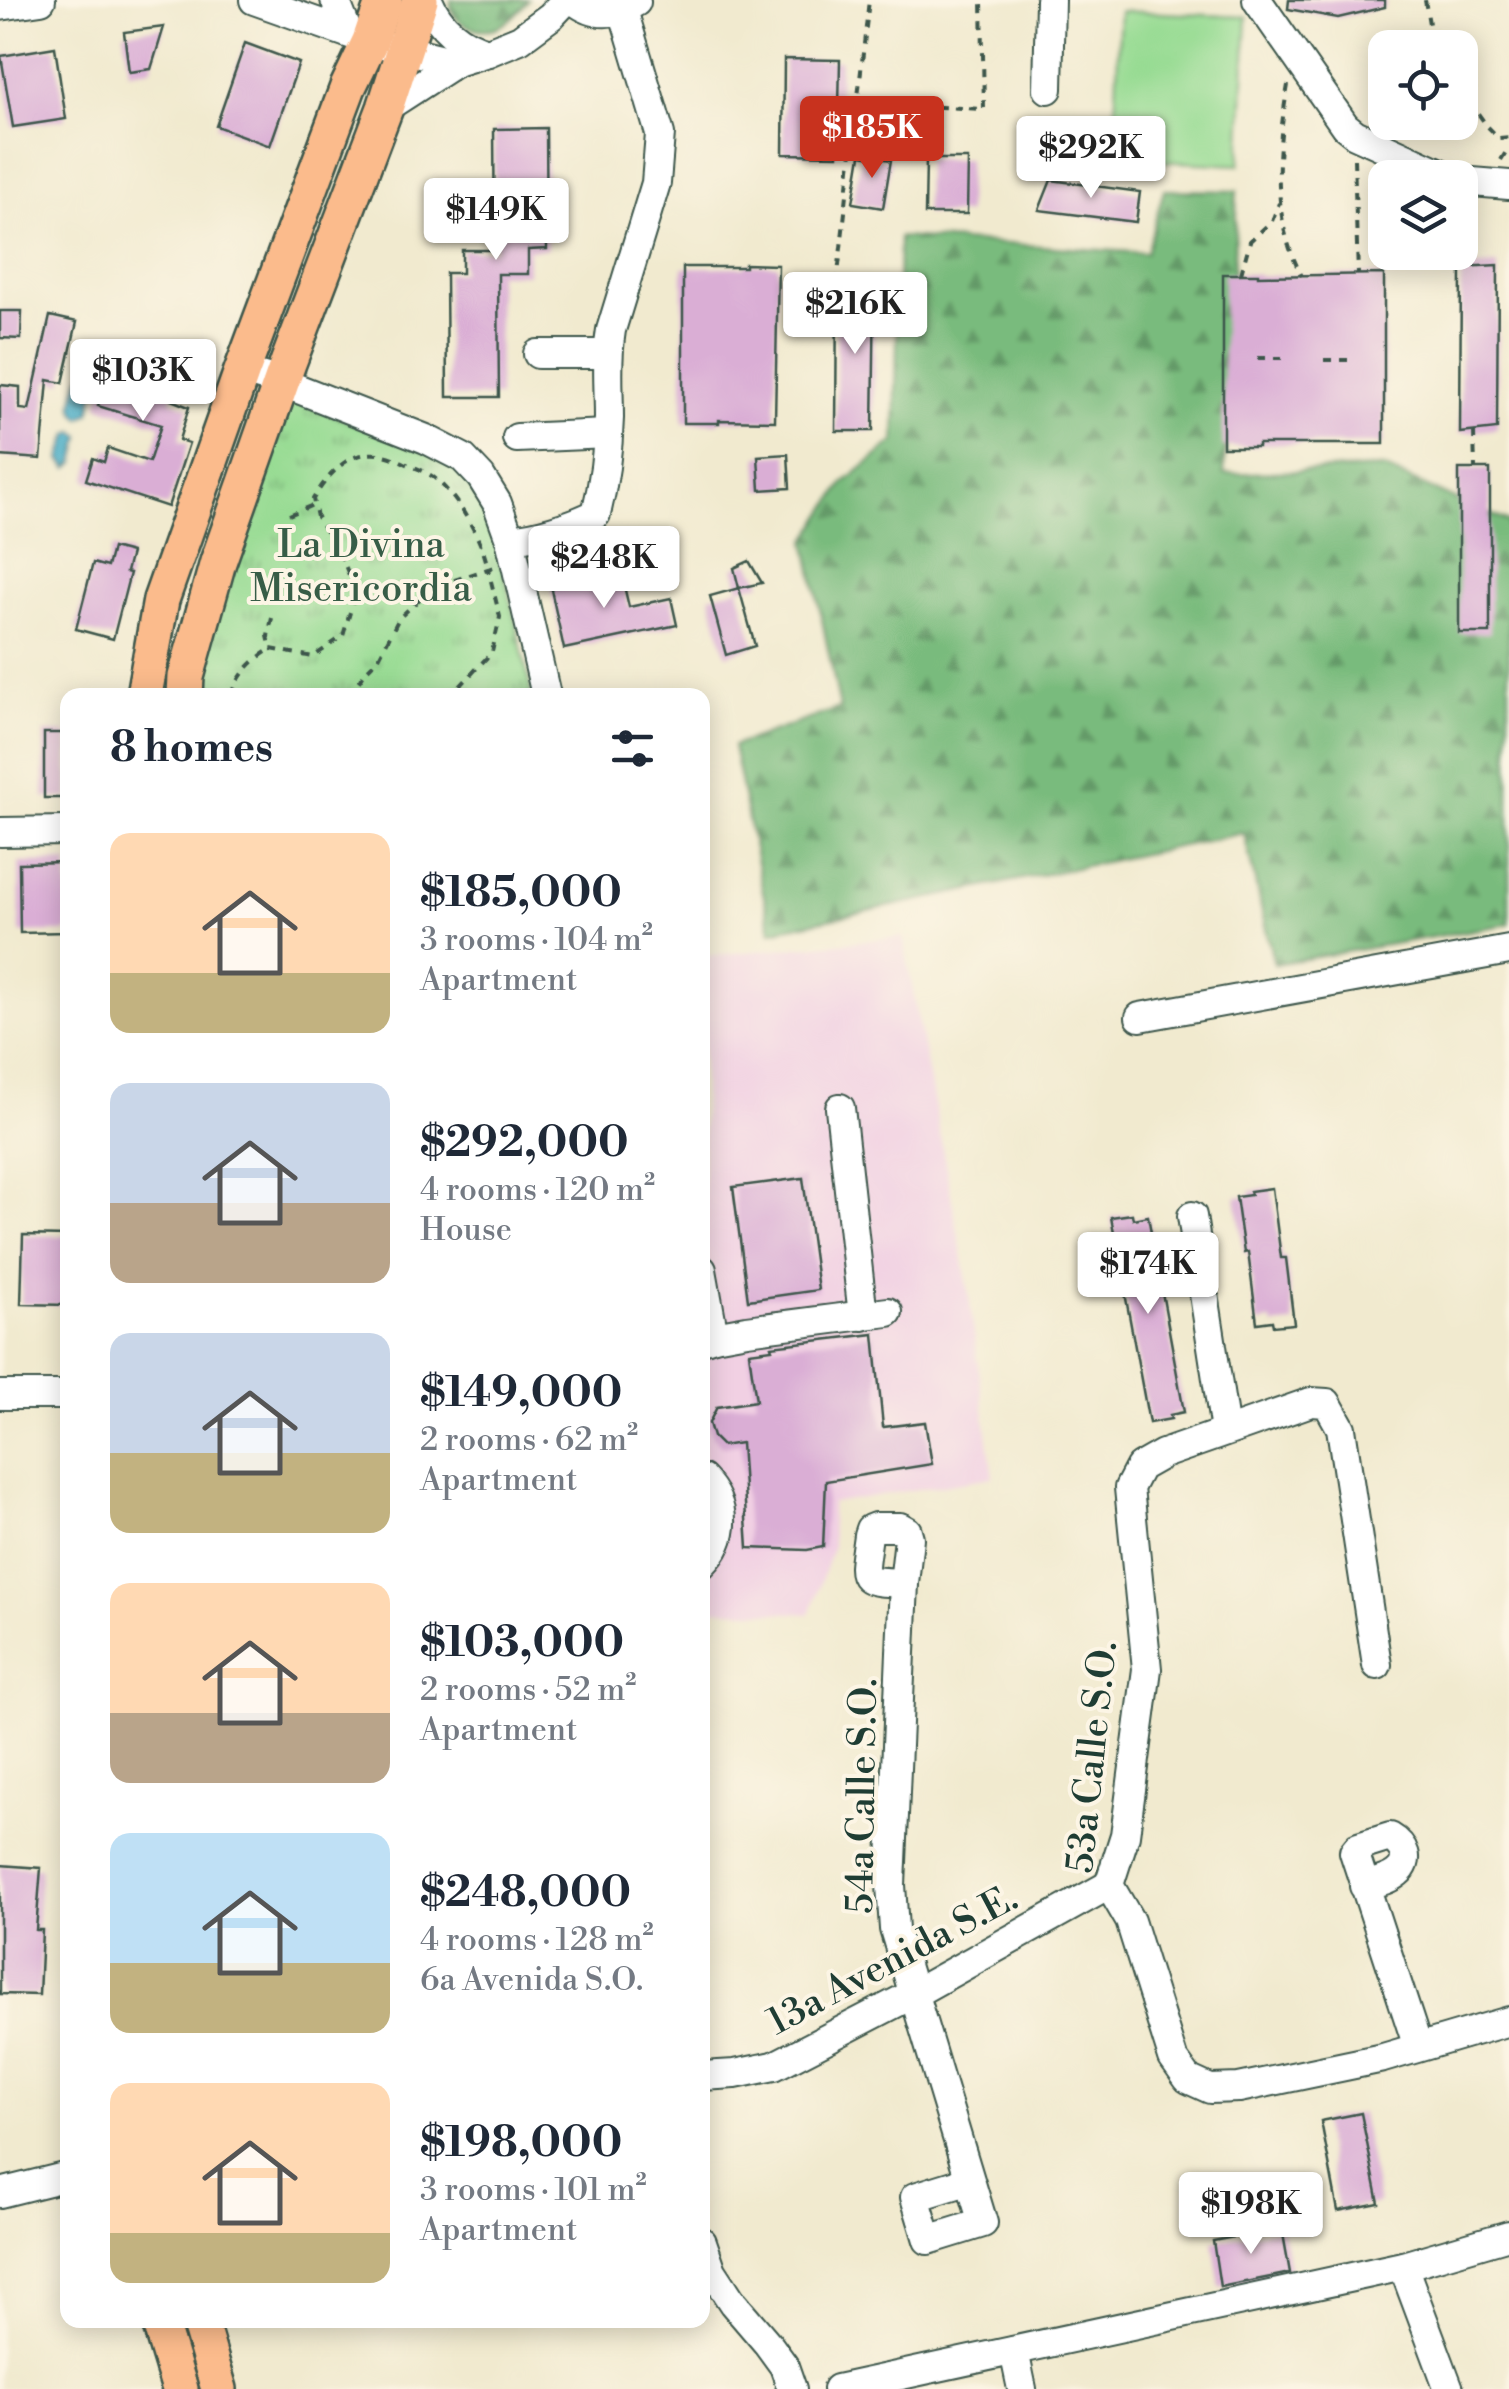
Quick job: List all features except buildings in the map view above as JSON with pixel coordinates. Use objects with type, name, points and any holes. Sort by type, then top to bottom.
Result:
[{"type":"main road","points":[[145,688],[161,600],[348,87],[359,37],[384,0]]},
{"type":"main road","points":[[185,688],[218,562],[281,382],[385,108],[420,0]]},
{"type":"main road","points":[[161,2328],[180,2389]]},
{"type":"main road","points":[[201,2328],[219,2389]]},
{"type":"street","points":[[0,6],[41,0]]},
{"type":"street","points":[[254,0],[359,37],[456,62]]},
{"type":"street","points":[[335,0],[359,37]]},
{"type":"street","points":[[428,0],[454,35],[471,48],[488,52]]},
{"type":"street","points":[[385,108],[456,62],[520,38],[566,0]]},
{"type":"street","points":[[510,539],[567,528],[596,514],[606,472],[607,354],[611,330],[656,183],[660,134],[630,5],[598,13],[574,0]]},
{"type":"street","points":[[1048,89],[1050,0]]},
{"type":"street","points":[[1257,0],[1336,115],[1355,134],[1412,160]]},
{"type":"street","points":[[1478,178],[1503,176]]},
{"type":"street","points":[[538,354],[607,354]]},
{"type":"street","points":[[242,371],[281,382],[426,439],[463,458],[482,477],[510,539],[544,688]]},
{"type":"street","points":[[517,438],[608,434]]},
{"type":"street","points":[[0,832],[60,831]]},
{"type":"street","points":[[1140,1016],[1509,950]]},
{"type":"street","points":[[710,1338],[876,1314],[840,1108]]},
{"type":"street","points":[[1192,1216],[1225,1432],[1311,1402],[1327,1404],[1341,1428],[1377,1664]]},
{"type":"street","points":[[0,1394],[60,1395]]},
{"type":"street","name":"53a Calle S.O.","points":[[1225,1432],[1163,1454],[1140,1467],[1129,1488],[1146,1669],[1125,1836],[1110,1885],[1130,1920],[1173,2058],[1188,2079],[1210,2090],[1239,2088],[1418,2047]]},
{"type":"street","points":[[710,1489],[722,1516],[721,1536],[710,1556]]},
{"type":"street","name":"54a Calle S.O.","points":[[904,1583],[891,1885],[894,1929],[970,2180]]},
{"type":"street","name":"13a Avenida S.E.","points":[[710,2076],[774,2066],[1110,1885]]},
{"type":"street","points":[[1364,1886],[1418,2047],[1509,2021]]},
{"type":"street","points":[[0,2193],[60,2178]]},
{"type":"street","points":[[837,2389],[1403,2266],[1509,2235]]},
{"type":"street","points":[[710,2265],[733,2303],[784,2366],[792,2389]]},
{"type":"street","points":[[1403,2266],[1449,2389]]},
{"type":"street","points":[[1014,2351],[1022,2389]]},
{"type":"path","points":[[837,283],[868,0]]},
{"type":"path","points":[[857,103],[984,108],[982,0]]},
{"type":"path","points":[[1424,0],[1430,30]]},
{"type":"path","points":[[1302,276],[1292,258],[1279,203],[1282,125],[1290,78],[1303,68]]},
{"type":"path","points":[[1478,113],[1499,138],[1509,137]]},
{"type":"path","points":[[1355,134],[1358,274]]},
{"type":"path","points":[[1503,176],[1509,148]]},
{"type":"path","points":[[1241,274],[1250,241],[1272,220],[1279,203]]},
{"type":"path","points":[[1258,358],[1289,358]]},
{"type":"path","points":[[1324,360],[1348,360]]},
{"type":"path","points":[[1474,432],[1475,468]]},
{"type":"path","points":[[234,688],[246,669],[265,652],[272,649],[314,657],[343,636],[356,592],[342,558],[317,517],[313,499],[338,468],[354,456],[375,453],[395,458],[435,478],[485,552],[500,617],[492,652],[459,688]]},
{"type":"path","points":[[288,515],[313,505]]},
{"type":"path","points":[[355,688],[378,660],[399,618],[433,586],[488,569]]},
{"type":"path","points":[[272,618],[268,636],[272,649]]},
{"type":"shaded area","points":[[903,937],[967,1281],[993,1477],[831,1503],[832,1548],[810,1614],[710,1609],[710,955]]},
{"type":"green space","points":[[451,0],[528,0],[502,25],[482,29],[459,21]]},
{"type":"green space","points":[[1120,11],[1247,17],[1240,165],[1113,159]]},
{"type":"green space","points":[[1164,190],[1237,191],[1224,474],[1383,468],[1509,522],[1509,924],[1274,964],[1244,833],[771,931],[733,746],[840,708],[806,541],[844,483],[895,441],[899,237],[1146,253]]},
{"type":"green space","name":"La Divina Misericordia","points":[[286,396],[455,464],[472,482],[498,546],[530,688],[194,688]]},
{"type":"water","points":[[92,374],[97,381],[90,413],[81,418],[75,410],[75,394],[80,377]]},
{"type":"water","points":[[69,434],[81,436],[75,463],[68,468],[61,459]]}]
